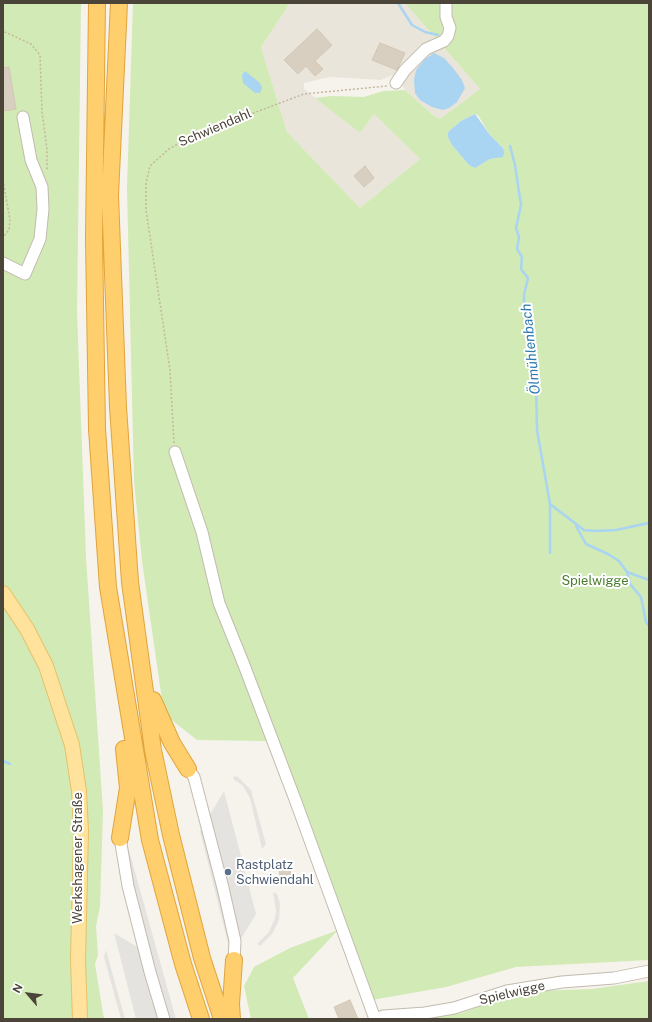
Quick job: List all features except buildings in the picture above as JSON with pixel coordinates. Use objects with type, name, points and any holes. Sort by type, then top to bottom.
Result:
[{"type":"highway","points":[[97,3],[94,238],[97,429],[108,587],[126,708],[150,840],[183,964],[201,1019]]},
{"type":"highway","points":[[119,3],[110,195],[119,422],[130,582],[153,750],[171,835],[202,958],[222,1019]]},
{"type":"highway","points":[[141,665],[156,709],[172,743],[188,769]]},
{"type":"highway","points":[[120,838],[128,788],[122,736],[126,708]]},
{"type":"highway","points":[[232,1019],[231,1004],[234,960]]},
{"type":"main road","name":"Werkshagener Straße","points":[[3,593],[27,629],[46,666],[62,710],[76,769],[81,831],[78,960],[80,1019]]},
{"type":"lane","points":[[396,83],[405,70],[426,49],[444,41],[448,36],[450,28],[446,17],[446,3]]},
{"type":"lane","points":[[3,263],[25,274],[40,239],[43,209],[42,187],[31,160],[23,117]]},
{"type":"lane","points":[[175,452],[202,532],[218,603],[244,665],[296,802],[375,1019]]},
{"type":"lane","points":[[188,769],[194,778],[223,888],[235,941],[234,960]]},
{"type":"lane","points":[[120,838],[128,886],[150,972],[164,1019]]},
{"type":"lane","name":"Spielwigge","points":[[375,1019],[383,1016],[425,1013],[454,1008],[507,991],[562,982],[614,978],[649,971]]},
{"type":"path","points":[[3,28],[5,32],[31,44],[40,55],[42,112],[47,149],[47,172]]},
{"type":"path","name":"Schwiendahl","points":[[175,452],[170,370],[146,210],[146,183],[150,166],[169,149],[192,136],[304,94],[387,86],[396,83]]},
{"type":"path","points":[[3,135],[3,151]]},
{"type":"path","points":[[3,180],[10,220],[9,230],[3,238]]},
{"type":"shaded area","points":[[290,3],[405,3],[480,89],[440,119],[434,116],[405,90],[396,74],[381,80],[330,77],[304,83],[304,89],[360,133],[374,114],[420,159],[360,208],[287,132],[261,47]]},
{"type":"shaded area","points":[[234,776],[238,777],[251,790],[266,844],[262,849],[250,798],[243,786],[233,779]]},
{"type":"shaded area","name":"Rastplatz Schwiendahl","points":[[224,791],[256,914],[231,955],[200,831]]},
{"type":"shaded area","points":[[125,837],[176,1019],[169,1019],[161,995],[132,882]]},
{"type":"shaded area","points":[[273,892],[277,894],[280,903],[279,920],[272,934],[260,946],[257,944],[269,932],[275,918],[276,911]]},
{"type":"shaded area","points":[[114,933],[139,948],[160,1019],[136,1019]]},
{"type":"shaded area","points":[[106,950],[125,1019],[121,1019],[104,957]]},
{"type":"green space","points":[[3,3],[81,3],[77,312],[86,557],[103,811],[100,907],[96,926],[98,955],[95,964],[104,1019],[3,1019]]},
{"type":"green space","points":[[133,3],[290,3],[261,47],[287,132],[360,208],[420,159],[374,114],[360,133],[315,98],[331,96],[364,97],[383,91],[405,90],[434,116],[440,119],[480,89],[405,3],[649,3],[649,960],[516,967],[446,987],[372,1000],[281,747],[265,741],[197,740],[164,714],[142,561],[134,481],[127,188]],"holes":[[[475,114],[478,115],[490,135],[503,148],[498,158],[490,159],[475,168],[469,165],[452,145],[448,132],[461,121]]]},
{"type":"green space","points":[[338,930],[293,978],[309,1019],[251,1019],[244,986],[254,967],[290,948]]},
{"type":"green space","points":[[649,981],[649,1019],[414,1019],[462,1013],[512,995],[537,991],[592,989]]},
{"type":"water","points":[[434,53],[444,58],[453,68],[462,80],[465,88],[457,102],[449,108],[443,110],[432,107],[420,100],[415,93],[414,80],[416,70],[425,59]]},
{"type":"water","points":[[245,71],[260,83],[262,88],[260,93],[255,93],[243,83],[242,75]]},
{"type":"water","points":[[475,114],[490,135],[503,148],[504,153],[503,157],[490,159],[475,168],[469,165],[452,145],[448,137],[448,132],[461,121]]},
{"type":"waterway","name":"Ölmühlenbach","points":[[398,3],[412,25],[425,32],[438,35]]},
{"type":"waterway","name":"Ölmühlenbach","points":[[510,146],[515,165],[521,205],[516,228],[519,237],[517,249],[522,257],[521,269],[528,278],[524,295],[524,309],[536,383],[537,430],[550,504],[584,530],[616,530],[649,523]]},
{"type":"waterway","points":[[550,504],[550,553]]},
{"type":"waterway","points":[[576,526],[586,544],[619,561],[627,572],[630,584],[641,597],[646,622],[649,626]]},
{"type":"waterway","points":[[627,572],[649,580]]},
{"type":"waterway","points":[[3,761],[10,764]]},
{"type":"place","name":"Rastplatz Schwiendahl","points":[[228,872]]}]
